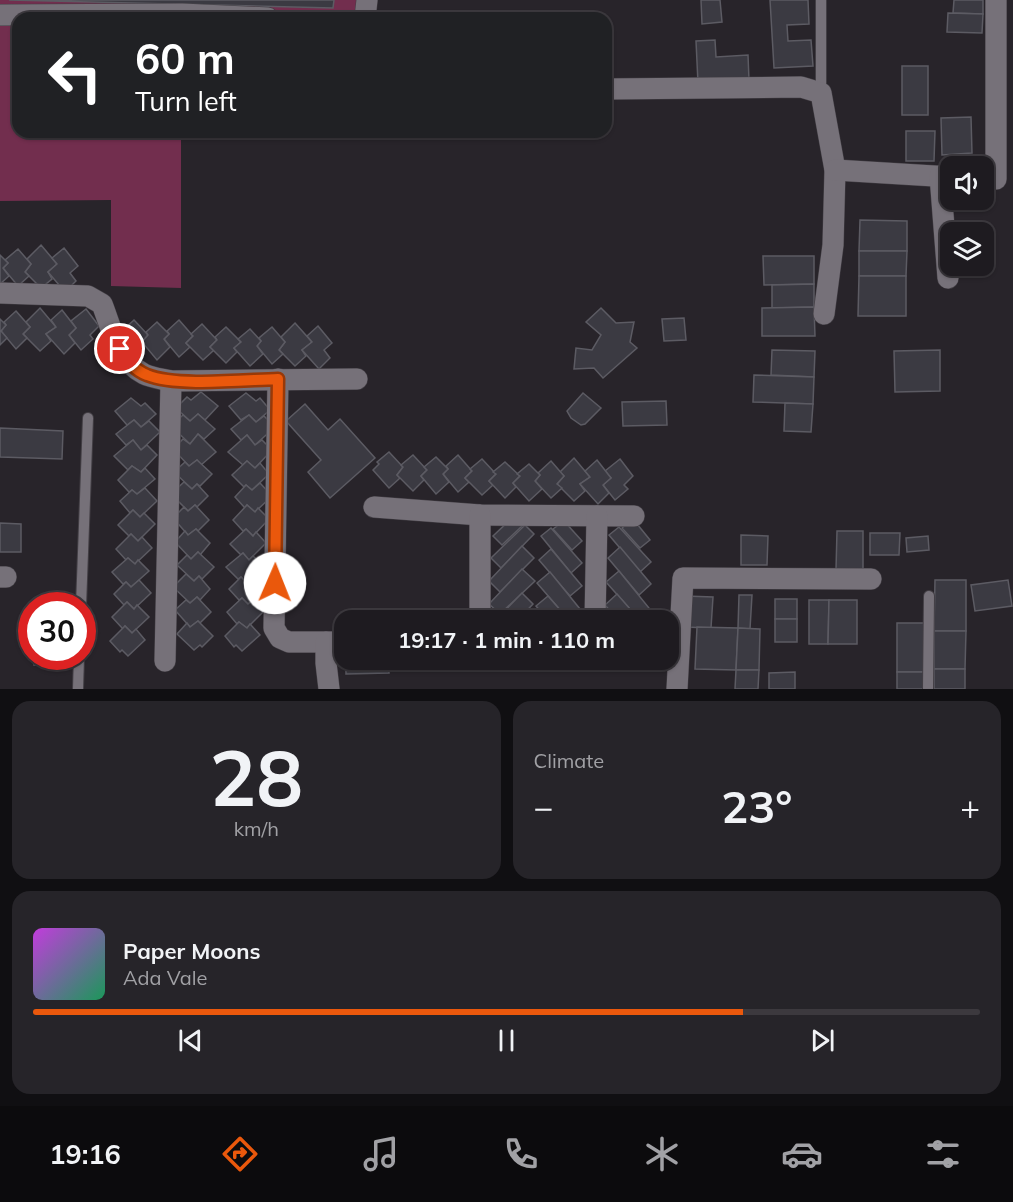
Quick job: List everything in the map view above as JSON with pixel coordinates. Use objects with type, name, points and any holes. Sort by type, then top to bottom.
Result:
[{"type":"street","points":[[996,0],[998,179]]},
{"type":"street","points":[[612,89],[801,87],[821,93],[835,170],[833,245],[824,314]]},
{"type":"street","points":[[835,170],[940,176]]},
{"type":"street","points":[[947,210],[948,278]]},
{"type":"street","points":[[0,293],[88,296],[102,304],[112,335],[129,363],[145,375],[171,381],[357,379]]},
{"type":"street","points":[[278,379],[274,628],[280,638],[289,642],[334,642]]},
{"type":"street","points":[[165,661],[171,381]]},
{"type":"street","points":[[374,507],[480,515],[634,516]]},
{"type":"street","points":[[480,515],[480,610]]},
{"type":"street","points":[[595,610],[597,516]]},
{"type":"street","points":[[677,689],[683,578],[871,579]]},
{"type":"street","points":[[329,689],[326,663],[334,644]]},
{"type":"lane","points":[[821,0],[821,93]]},
{"type":"lane","points":[[82,592],[88,418]]},
{"type":"lane","points":[[928,689],[929,596]]},
{"type":"lane","points":[[78,689],[79,670]]},
{"type":"shaded area","points":[[0,0],[367,0],[366,12],[12,12],[12,138],[181,138],[181,288],[111,286],[111,200],[0,201]]},
{"type":"building","points":[[9,0],[334,0],[333,8]]},
{"type":"building","points":[[701,0],[720,0],[722,22],[702,24]]},
{"type":"building","points":[[770,0],[808,0],[809,24],[787,25],[788,41],[811,40],[813,66],[774,68]]},
{"type":"building","points":[[954,0],[983,0],[983,14],[953,13]]},
{"type":"building","points":[[948,13],[983,14],[982,33],[947,32]]},
{"type":"building","points":[[715,40],[716,57],[748,55],[749,80],[698,83],[696,41]]},
{"type":"building","points":[[902,66],[928,66],[928,115],[902,115]]},
{"type":"building","points":[[971,117],[972,153],[942,155],[941,118]]},
{"type":"building","points":[[906,131],[935,131],[934,161],[906,161]]},
{"type":"building","points":[[860,220],[907,221],[907,251],[859,251]]},
{"type":"building","points":[[41,245],[57,264],[48,272],[52,279],[41,288],[25,272],[31,264],[27,259]]},
{"type":"building","points":[[64,248],[78,266],[70,273],[76,281],[65,292],[48,272],[57,264],[52,258]]},
{"type":"building","points":[[18,249],[31,264],[25,272],[29,276],[18,286],[3,268],[8,263],[5,260]]},
{"type":"building","points":[[859,251],[907,251],[906,276],[859,276]]},
{"type":"building","points":[[0,255],[8,263],[3,268],[9,276],[0,284]]},
{"type":"building","points":[[763,256],[814,256],[814,284],[764,285]]},
{"type":"building","points":[[859,276],[906,276],[906,316],[858,316]]},
{"type":"building","points":[[814,284],[814,307],[772,308],[772,285]]},
{"type":"building","points":[[814,307],[815,336],[762,336],[762,308]]},
{"type":"building","points":[[40,308],[56,327],[46,334],[51,341],[40,351],[23,334],[30,327],[26,322]]},
{"type":"building","points":[[601,308],[616,323],[634,322],[630,342],[637,348],[603,378],[594,368],[574,369],[576,348],[592,350],[601,335],[586,322]]},
{"type":"building","points":[[86,309],[99,326],[90,335],[93,339],[81,350],[69,335],[76,328],[71,321]]},
{"type":"building","points":[[62,310],[76,328],[69,335],[75,343],[64,354],[46,334],[56,327],[51,320]]},
{"type":"building","points":[[16,311],[30,327],[23,334],[27,338],[16,349],[1,331],[6,325],[4,322]]},
{"type":"building","points":[[684,318],[686,340],[664,341],[662,319]]},
{"type":"building","points":[[0,319],[6,325],[1,331],[7,338],[0,345]]},
{"type":"building","points":[[134,320],[148,335],[142,342],[145,346],[134,357],[118,340],[124,333],[122,331]]},
{"type":"building","points":[[179,320],[193,336],[186,343],[190,347],[179,357],[164,339],[169,334],[167,331]]},
{"type":"building","points":[[157,322],[169,334],[164,339],[170,347],[157,360],[142,342],[148,335],[146,332]]},
{"type":"building","points":[[295,323],[312,342],[302,350],[306,356],[295,366],[279,350],[285,342],[281,337]]},
{"type":"building","points":[[202,324],[217,340],[210,347],[214,350],[203,360],[186,343],[193,336],[191,334]]},
{"type":"building","points":[[318,326],[332,343],[324,350],[330,358],[319,369],[302,350],[312,342],[307,336]]},
{"type":"building","points":[[226,327],[241,342],[234,348],[237,352],[226,363],[210,347],[217,340],[215,337]]},
{"type":"building","points":[[272,327],[285,342],[279,350],[283,354],[272,364],[257,346],[261,341],[259,338]]},
{"type":"building","points":[[250,329],[261,341],[257,346],[263,354],[250,366],[234,348],[241,342],[238,339]]},
{"type":"building","points":[[772,350],[815,351],[814,377],[771,375]]},
{"type":"building","points":[[940,350],[940,391],[895,392],[894,351]]},
{"type":"building","points":[[754,375],[814,377],[813,404],[753,402]]},
{"type":"building","points":[[201,392],[218,406],[205,420],[198,414],[190,421],[176,408],[187,397],[191,400]]},
{"type":"building","points":[[246,393],[256,401],[260,398],[270,410],[256,422],[249,415],[241,420],[229,406]]},
{"type":"building","points":[[583,393],[601,408],[585,424],[581,425],[571,418],[567,411]]},
{"type":"building","points":[[131,398],[141,406],[145,403],[156,414],[141,427],[134,420],[127,425],[115,411]]},
{"type":"building","points":[[666,401],[667,425],[623,426],[622,402]]},
{"type":"building","points":[[785,403],[813,404],[811,432],[784,431]]},
{"type":"building","points":[[305,404],[328,430],[340,419],[375,458],[330,498],[308,472],[321,460],[286,421]]},
{"type":"building","points":[[198,414],[215,429],[204,439],[198,434],[190,444],[171,426],[183,415],[190,421]]},
{"type":"building","points":[[249,415],[256,422],[264,416],[275,427],[255,445],[247,435],[241,440],[231,429]]},
{"type":"building","points":[[134,420],[141,427],[149,421],[160,432],[141,450],[133,440],[126,445],[116,434]]},
{"type":"building","points":[[0,428],[63,431],[62,459],[0,457]]},
{"type":"building","points":[[198,434],[216,452],[201,465],[197,460],[189,466],[173,449],[183,439],[190,444]]},
{"type":"building","points":[[247,435],[255,445],[262,440],[272,450],[255,468],[247,461],[243,465],[228,452]]},
{"type":"building","points":[[133,440],[141,450],[147,445],[157,455],[141,472],[132,466],[128,470],[114,456]]},
{"type":"building","points":[[389,452],[403,467],[397,475],[400,478],[389,488],[373,470],[379,464],[377,462]]},
{"type":"building","points":[[413,455],[427,470],[421,476],[424,480],[413,491],[397,475],[403,467],[401,465]]},
{"type":"building","points":[[458,455],[472,471],[465,478],[469,482],[458,492],[443,474],[448,469],[446,466]]},
{"type":"building","points":[[436,457],[448,469],[443,474],[449,482],[436,494],[421,476],[427,470],[424,467]]},
{"type":"building","points":[[574,458],[590,477],[580,484],[585,491],[574,501],[557,484],[564,476],[560,472]]},
{"type":"building","points":[[482,459],[496,474],[489,481],[493,485],[482,495],[465,478],[472,471],[470,469]]},
{"type":"building","points":[[620,459],[633,476],[624,485],[628,489],[615,500],[603,485],[611,478],[605,471]]},
{"type":"building","points":[[197,460],[212,474],[200,486],[197,484],[192,489],[174,472],[185,462],[189,466]]},
{"type":"building","points":[[597,460],[611,478],[603,485],[609,493],[598,504],[580,484],[590,477],[585,471]]},
{"type":"building","points":[[247,461],[255,468],[260,463],[269,474],[252,490],[246,485],[244,487],[232,475]]},
{"type":"building","points":[[551,461],[564,476],[557,484],[562,488],[551,498],[535,481],[540,475],[538,473]]},
{"type":"building","points":[[505,462],[520,476],[513,483],[516,487],[505,498],[489,481],[496,474],[493,472]]},
{"type":"building","points":[[529,464],[540,475],[535,481],[542,489],[529,501],[513,483],[520,476],[517,474]]},
{"type":"building","points":[[132,466],[141,472],[145,468],[155,479],[137,494],[132,490],[129,492],[118,480]]},
{"type":"building","points":[[184,482],[192,489],[197,484],[208,496],[197,507],[195,505],[188,511],[171,494]]},
{"type":"building","points":[[260,483],[272,496],[255,512],[247,505],[245,508],[235,497],[246,485],[252,490]]},
{"type":"building","points":[[145,488],[157,501],[140,517],[133,510],[130,513],[120,501],[132,490],[137,494]]},
{"type":"building","points":[[195,505],[209,520],[198,531],[196,529],[188,535],[173,518],[184,507],[188,511]]},
{"type":"building","points":[[247,505],[255,512],[258,508],[269,519],[253,536],[246,529],[243,531],[233,520]]},
{"type":"building","points":[[133,510],[140,517],[144,513],[155,524],[138,541],[118,525]]},
{"type":"building","points":[[513,517],[522,526],[502,545],[493,536]]},
{"type":"building","points":[[633,519],[650,540],[640,548],[622,528]]},
{"type":"building","points":[[564,521],[582,541],[572,550],[553,529]]},
{"type":"building","points":[[0,523],[21,524],[21,552],[0,552]]},
{"type":"building","points":[[525,525],[534,534],[501,568],[491,558]]},
{"type":"building","points":[[619,527],[651,562],[640,572],[609,535]]},
{"type":"building","points":[[551,528],[582,563],[571,573],[541,536]]},
{"type":"building","points":[[196,529],[210,543],[200,555],[198,552],[191,559],[175,542],[185,531],[188,535]]},
{"type":"building","points":[[246,529],[253,536],[256,532],[266,543],[249,560],[230,544]]},
{"type":"building","points":[[837,531],[863,531],[863,570],[836,570]]},
{"type":"building","points":[[870,533],[900,533],[899,555],[870,555]]},
{"type":"building","points":[[131,534],[138,541],[142,537],[152,548],[135,564],[128,558],[126,560],[116,549]]},
{"type":"building","points":[[741,535],[768,536],[767,565],[741,565]]},
{"type":"building","points":[[928,536],[929,550],[907,552],[906,538]]},
{"type":"building","points":[[522,546],[534,558],[500,592],[489,581]]},
{"type":"building","points":[[620,547],[651,584],[639,595],[608,558]]},
{"type":"building","points":[[551,549],[582,586],[570,596],[539,560]]},
{"type":"building","points":[[198,552],[214,567],[202,579],[199,576],[194,581],[177,565],[187,555],[191,559]]},
{"type":"building","points":[[243,553],[249,560],[253,556],[264,566],[246,582],[241,577],[238,579],[226,567]]},
{"type":"building","points":[[128,558],[135,564],[138,560],[149,571],[131,587],[126,582],[123,584],[112,572]]},
{"type":"building","points":[[522,569],[535,581],[504,610],[496,610],[489,604]]},
{"type":"building","points":[[619,571],[649,608],[631,610],[606,582]]},
{"type":"building","points":[[550,572],[580,609],[560,610],[537,583]]},
{"type":"building","points":[[186,574],[194,581],[199,576],[210,589],[200,600],[197,597],[190,603],[173,587]]},
{"type":"building","points":[[254,576],[266,588],[248,604],[242,598],[239,600],[229,589],[241,577],[246,582]]},
{"type":"building","points":[[139,580],[151,593],[134,609],[127,602],[124,605],[114,594],[126,582],[131,587]]},
{"type":"building","points":[[935,580],[966,580],[966,631],[934,631]]},
{"type":"building","points":[[1008,580],[1012,606],[975,611],[971,585]]},
{"type":"building","points":[[522,593],[533,604],[527,610],[506,610]]},
{"type":"building","points":[[617,594],[631,610],[609,610],[605,605]]},
{"type":"building","points":[[739,595],[752,595],[750,629],[738,628]]},
{"type":"building","points":[[548,596],[560,610],[539,610],[536,606]]},
{"type":"building","points":[[685,596],[713,597],[711,628],[684,627]]},
{"type":"building","points":[[197,597],[211,612],[200,623],[198,621],[190,627],[175,610],[186,600],[190,603]]},
{"type":"building","points":[[242,598],[248,604],[252,601],[263,612],[247,628],[239,622],[237,624],[227,612]]},
{"type":"building","points":[[775,599],[797,599],[797,619],[775,619]]},
{"type":"building","points":[[809,600],[829,600],[828,644],[809,644]]},
{"type":"building","points":[[829,600],[857,600],[857,644],[828,644]]},
{"type":"building","points":[[127,602],[134,609],[137,605],[149,617],[132,633],[125,626],[123,629],[112,617]]},
{"type":"building","points":[[775,619],[797,619],[797,642],[775,642]]},
{"type":"building","points":[[198,621],[213,636],[202,647],[200,645],[194,650],[177,634],[187,623],[190,627]]},
{"type":"building","points":[[239,622],[247,628],[250,624],[260,635],[242,651],[236,645],[234,647],[225,636]]},
{"type":"building","points":[[897,623],[926,623],[926,672],[897,672]]},
{"type":"building","points":[[125,626],[132,633],[136,629],[145,640],[128,656],[122,650],[120,652],[110,641]]},
{"type":"building","points":[[697,627],[738,628],[736,670],[695,669]]},
{"type":"building","points":[[738,628],[760,629],[759,670],[736,670]]},
{"type":"building","points":[[934,631],[966,631],[965,669],[934,669]]},
{"type":"building","points":[[934,669],[965,669],[965,689],[934,689]]},
{"type":"building","points":[[346,670],[389,670],[389,673],[346,674]]},
{"type":"building","points":[[736,670],[759,670],[758,689],[735,689]]},
{"type":"building","points":[[795,672],[795,689],[769,689],[769,673]]},
{"type":"building","points":[[897,672],[926,672],[926,689],[897,689]]},
{"type":"route","points":[[120,349],[129,363],[145,375],[171,381],[278,379],[275,583]]}]
